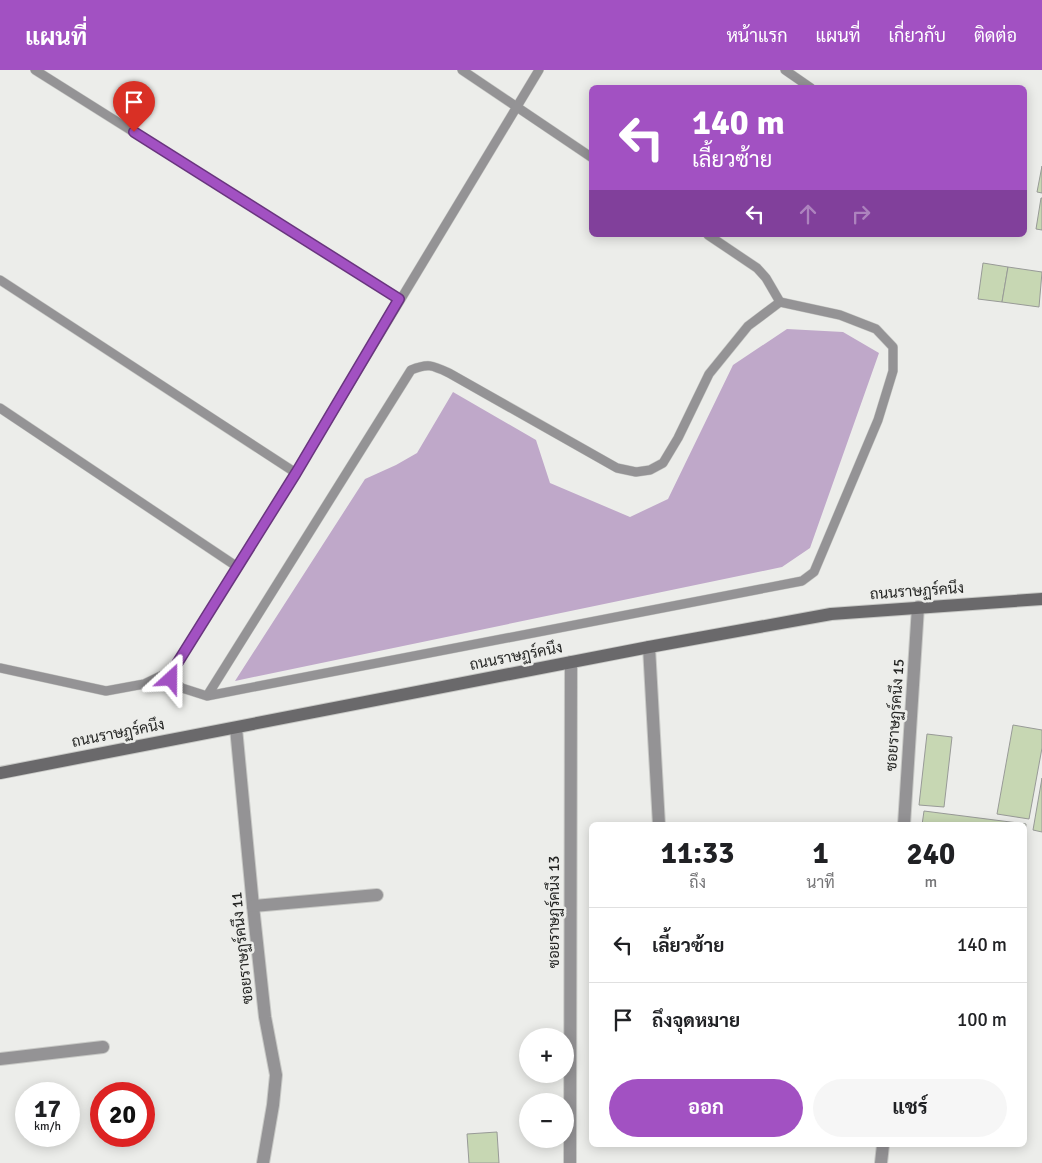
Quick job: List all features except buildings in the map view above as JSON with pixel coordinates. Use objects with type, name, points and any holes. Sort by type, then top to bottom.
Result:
[{"type":"street","name":"ถนนราษฏร์คนึง","points":[[0,773],[648,647],[831,614],[1042,599]]},
{"type":"street","name":"ซอยราษฏร์คนึง 15","points":[[904,822],[918,607]]},
{"type":"street","points":[[648,647],[659,822]]},
{"type":"street","name":"ซอยราษฏร์คนึง 13","points":[[570,662],[570,1163]]},
{"type":"street","name":"ซอยราษฏร์คนึง 11","points":[[236,728],[253,906],[266,1017],[276,1075],[263,1163]]},
{"type":"street","points":[[253,906],[377,895]]},
{"type":"street","points":[[0,1059],[102,1047]]},
{"type":"street","points":[[882,1163],[883,1147]]},
{"type":"lane","points":[[35,70],[399,299]]},
{"type":"lane","points":[[462,70],[589,156]]},
{"type":"lane","points":[[539,70],[399,299],[296,473],[236,566],[173,670],[171,679],[182,688],[207,696],[802,580],[814,572],[878,420],[893,371],[892,346],[876,329],[840,315],[780,302],[758,268],[711,237]]},
{"type":"lane","points":[[785,70],[807,85]]},
{"type":"lane","points":[[0,280],[296,473]]},
{"type":"lane","points":[[207,696],[411,370],[423,365],[436,367],[617,468],[636,472],[650,470],[663,463],[678,438],[709,374],[748,326],[780,302]]},
{"type":"lane","points":[[0,408],[236,566]]},
{"type":"lane","points":[[0,668],[106,690],[144,684],[173,670]]},
{"type":"shaded area","points":[[787,329],[843,332],[879,353],[810,548],[782,567],[235,681],[365,479],[417,453],[453,392],[536,440],[550,483],[630,517],[668,499],[733,365]]},
{"type":"route","points":[[134,132],[399,299],[296,473],[236,566],[173,670],[171,679]]}]
